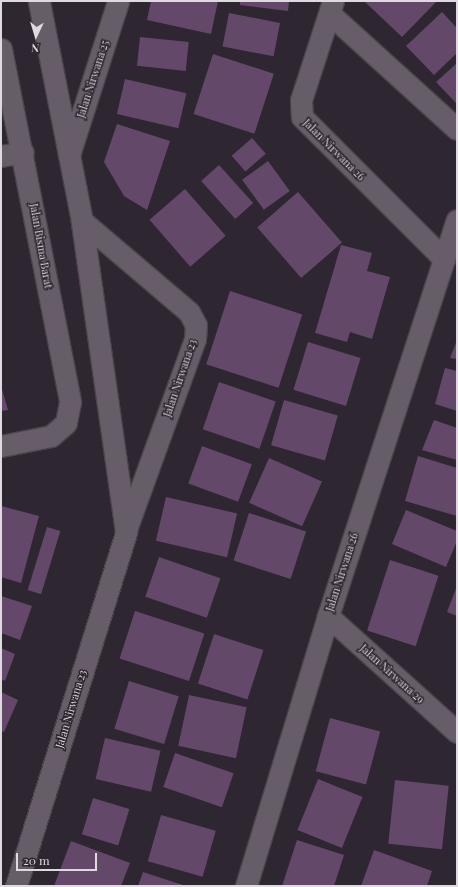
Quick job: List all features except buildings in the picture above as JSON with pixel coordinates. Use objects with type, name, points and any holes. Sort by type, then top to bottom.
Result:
[{"type":"street","name":"Jalan Nirwana 23","points":[[39,1],[68,158],[82,220],[126,532]]},
{"type":"street","name":"Jalan Nirwana 25","points":[[68,158],[118,1]]},
{"type":"street","name":"Jalan Nirwana 26","points":[[444,259],[302,117],[301,100],[331,7],[457,129]]},
{"type":"street","name":"Jalan Bisma Barat","points":[[1,49],[23,152],[70,402],[66,423],[50,436],[1,446]]},
{"type":"street","points":[[1,156],[23,152]]},
{"type":"street","name":"Jalan Nirwana 23","points":[[16,886],[126,532],[195,339],[196,325],[189,312],[82,220]]},
{"type":"street","name":"Jalan Nirwana 26","points":[[246,886],[328,616],[457,220]]},
{"type":"street","name":"Jalan Nirwana 29","points":[[328,616],[457,732]]}]
